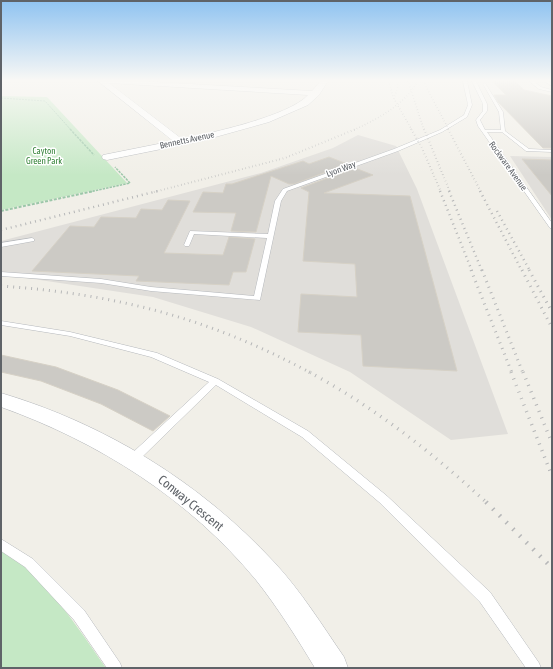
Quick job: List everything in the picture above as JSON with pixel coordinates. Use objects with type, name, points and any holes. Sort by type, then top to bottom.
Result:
[{"type":"street","points":[[142,112],[180,142]]},
{"type":"street","name":"Bennetts Avenue","points":[[107,156],[233,130],[266,120],[285,112]]},
{"type":"street","name":"Conway Crescent","points":[[1,400],[37,411],[79,430],[133,459],[172,485],[223,528],[260,566],[305,626],[333,668]]},
{"type":"lane","name":"Lyon Way","points":[[1,274],[101,281],[151,289],[257,298],[278,201],[285,190],[440,131],[466,116],[467,112]]},
{"type":"lane","name":"Rockware Avenue","points":[[484,112],[478,120],[483,131],[552,227]]},
{"type":"lane","points":[[502,112],[503,131]]},
{"type":"lane","points":[[483,131],[503,131],[528,150],[552,151]]},
{"type":"lane","points":[[187,244],[192,232],[270,236]]},
{"type":"lane","points":[[1,245],[32,240]]},
{"type":"lane","points":[[1,323],[70,334],[154,355],[215,381],[306,434],[383,499],[485,597],[534,668]]},
{"type":"lane","points":[[133,459],[215,381]]},
{"type":"lane","points":[[1,544],[28,563],[79,615],[116,668]]},
{"type":"path","points":[[55,112],[96,157],[107,156]]},
{"type":"path","points":[[1,211],[130,183],[114,166]]},
{"type":"shaded area","points":[[358,135],[396,146],[417,189],[508,434],[451,440],[350,372],[251,327],[153,297],[20,277],[1,277],[1,241],[261,173],[333,148]]},
{"type":"shaded area","points":[[510,156],[552,157],[552,220]]},
{"type":"green space","name":"Cayton Green Park","points":[[1,112],[61,112],[127,183],[1,210]]},
{"type":"green space","points":[[1,549],[32,574],[46,588],[71,619],[106,668],[1,668]]},
{"type":"building","points":[[508,112],[552,112],[552,148],[543,148]]},
{"type":"building","points":[[329,157],[347,164],[294,184],[289,184],[271,176],[256,232],[231,231],[236,213],[193,212],[203,192],[223,193],[226,184],[232,184],[303,161],[309,164]]},
{"type":"building","points":[[522,159],[552,160],[552,196]]},
{"type":"building","points":[[355,168],[373,175],[324,193],[410,196],[457,371],[363,366],[361,335],[298,332],[301,294],[357,297],[355,264],[303,261],[309,192],[301,188]]},
{"type":"building","points":[[168,200],[190,201],[164,253],[223,255],[229,237],[255,239],[246,272],[233,272],[229,285],[136,281],[139,276],[32,271],[70,226],[94,227],[101,217],[136,218],[141,209],[162,210]]},
{"type":"building","points":[[1,355],[56,367],[118,390],[170,416],[153,431],[101,404],[41,381],[1,372]]},
{"type":"railway","points":[[354,130],[387,112]]},
{"type":"railway","points":[[402,112],[412,130]]},
{"type":"railway","points":[[418,112],[424,130]]},
{"type":"railway","points":[[440,112],[449,130]]},
{"type":"railway","points":[[155,192],[285,158],[356,129]]},
{"type":"railway","points":[[411,129],[422,148],[441,192]]},
{"type":"railway","points":[[424,129],[450,192]]},
{"type":"railway","points":[[448,129],[481,192]]},
{"type":"railway","points":[[440,191],[472,271]]},
{"type":"railway","points":[[449,191],[482,271]]},
{"type":"railway","points":[[480,191],[522,271]]},
{"type":"railway","points":[[1,230],[155,192]]},
{"type":"railway","points":[[497,211],[530,271]]},
{"type":"railway","points":[[471,270],[512,373]]},
{"type":"railway","points":[[482,270],[523,373]]},
{"type":"railway","points":[[522,270],[552,328]]},
{"type":"railway","points":[[529,270],[552,312]]},
{"type":"railway","points":[[1,286],[84,295],[161,312],[198,323],[236,337],[309,372]]},
{"type":"railway","points":[[309,372],[357,400],[402,432],[446,466],[487,503]]},
{"type":"railway","points":[[511,372],[552,476]]},
{"type":"railway","points":[[523,372],[552,443]]},
{"type":"railway","points":[[487,503],[552,568]]}]
